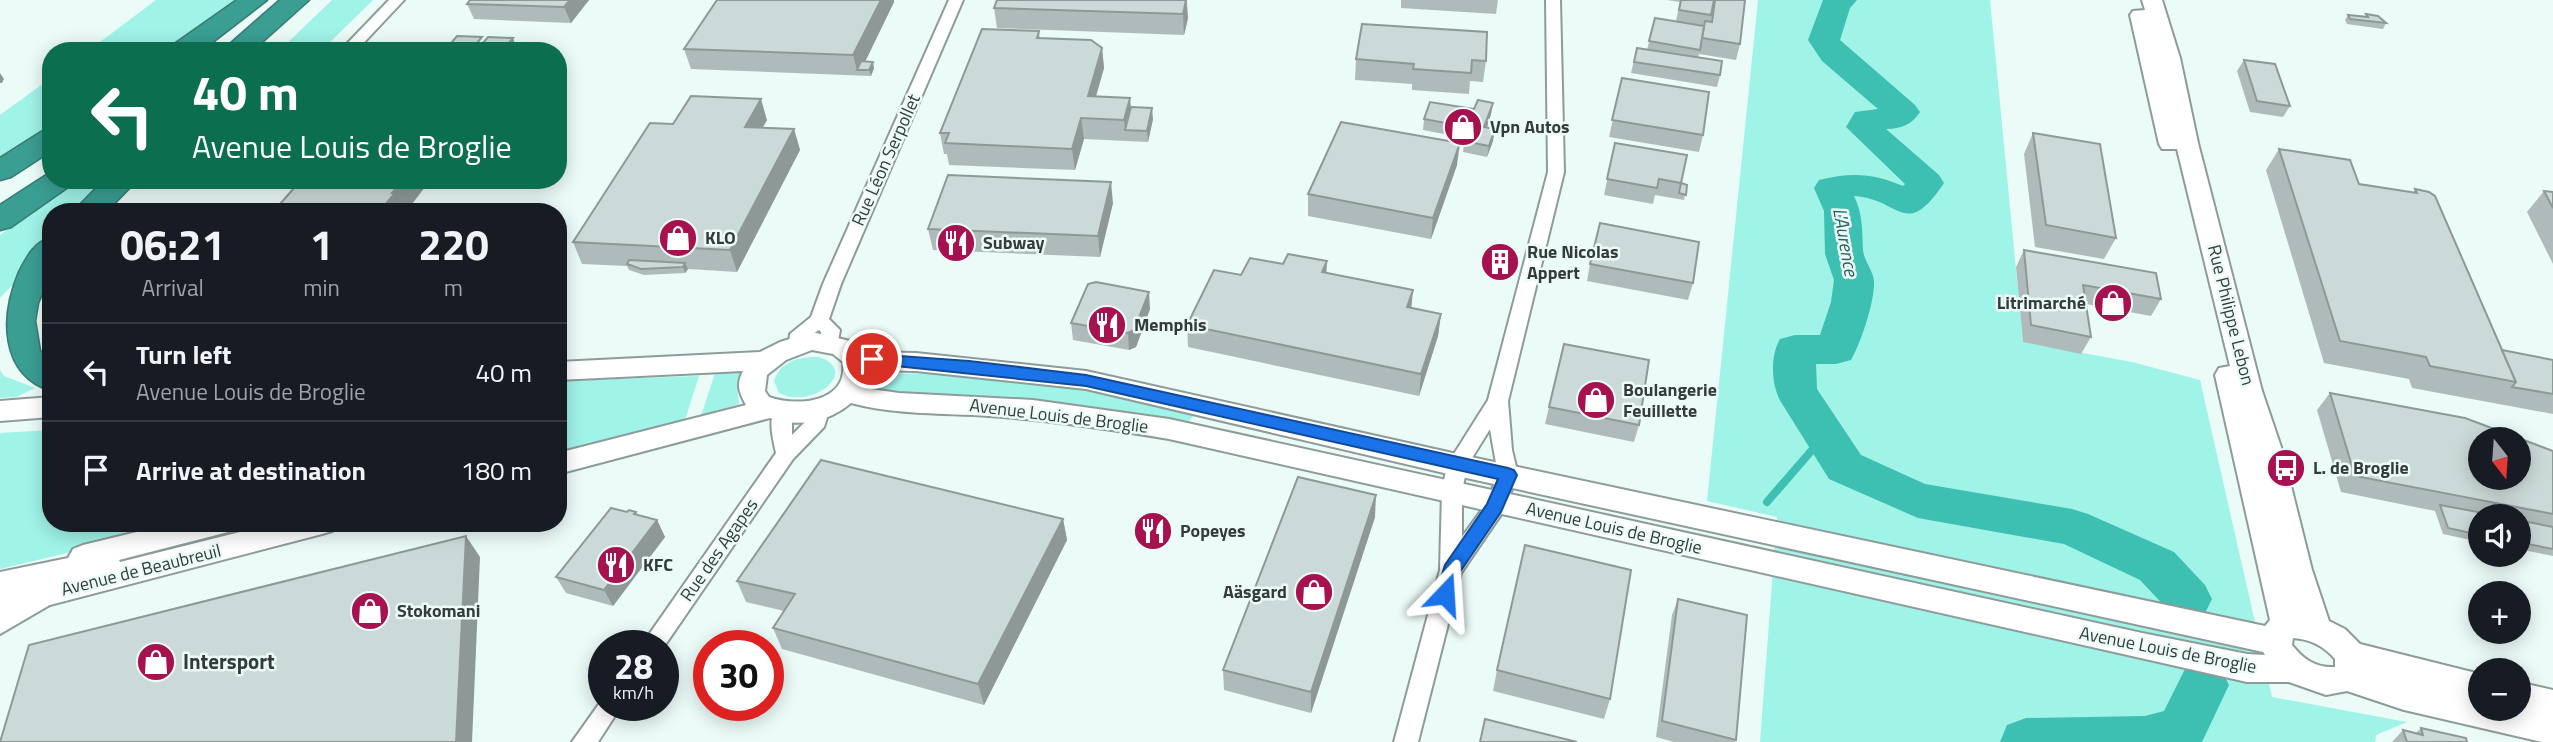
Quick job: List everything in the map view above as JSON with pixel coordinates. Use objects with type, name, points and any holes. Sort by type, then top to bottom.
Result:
[{"type":"highway","points":[[196,42],[254,0]]},
{"type":"highway","points":[[214,42],[266,0]]},
{"type":"highway","points":[[246,42],[296,0]]},
{"type":"highway","points":[[268,42],[312,0]]},
{"type":"highway","points":[[0,171],[42,144]]},
{"type":"highway","points":[[0,197],[42,168]]},
{"type":"highway","points":[[0,220],[44,189]]},
{"type":"highway","points":[[97,203],[112,189]]},
{"type":"highway","points":[[42,259],[14,295],[4,315],[2,331],[11,359],[20,369],[42,376]]},
{"type":"main road","name":"Rue Philippe Lebon","points":[[2137,0],[2293,632]]},
{"type":"main road","name":"Rue Philippe Lebon","points":[[2152,0],[2170,58],[2187,143],[2249,391],[2261,420],[2302,593],[2293,632]]},
{"type":"main road","points":[[567,462],[775,412],[800,415],[819,411],[848,393],[856,381],[858,363],[852,352],[825,331],[799,344],[788,346],[764,361],[754,374],[751,386],[754,398],[775,412]]},
{"type":"main road","name":"Avenue Louis de Broglie","points":[[858,363],[872,359],[916,362],[1086,380],[1454,478]]},
{"type":"main road","points":[[567,371],[764,361]]},
{"type":"main road","name":"Avenue Louis de Broglie","points":[[848,393],[867,399],[988,406],[1111,419],[1454,478],[2237,635],[2293,632]]},
{"type":"main road","points":[[0,411],[42,408]]},
{"type":"main road","points":[[0,425],[42,423]]},
{"type":"main road","name":"Avenue Louis de Broglie","points":[[1503,488],[2246,668],[2295,669],[2318,680],[2339,681],[2348,666]]},
{"type":"main road","points":[[0,578],[186,532]]},
{"type":"main road","name":"Avenue de Beaubreuil","points":[[0,584],[247,532]]},
{"type":"main road","name":"Avenue de Beaubreuil","points":[[0,605],[288,532]]},
{"type":"main road","points":[[2295,669],[2280,653],[2293,632],[2336,640],[2348,666],[2404,696],[2553,730]]},
{"type":"main road","points":[[2348,666],[2468,686]]},
{"type":"main road","points":[[2531,699],[2553,704]]},
{"type":"street","points":[[356,42],[397,0]]},
{"type":"street","name":"Rue Léon Serpollet","points":[[825,331],[832,284],[956,0]]},
{"type":"street","points":[[1406,742],[1451,570],[1454,478],[1498,401],[1556,172],[1553,0]]},
{"type":"street","points":[[1451,570],[1503,488],[1498,401]]},
{"type":"street","name":"Rue des Agapes","points":[[663,630],[786,454],[817,422],[819,411]]},
{"type":"street","points":[[775,412],[786,454]]},
{"type":"street","points":[[0,625],[51,593]]},
{"type":"street","points":[[584,742],[599,721]]},
{"type":"green space","points":[[156,0],[240,0],[185,42],[100,42]]},
{"type":"green space","points":[[332,0],[373,0],[330,42],[288,42]]},
{"type":"green space","points":[[1758,0],[1990,0],[2023,342],[2132,362],[2200,380],[2272,697],[2407,722],[2376,735],[2375,742],[1760,742],[1777,517],[1707,501]]},
{"type":"green space","points":[[42,85],[42,136],[0,162],[0,115]]},
{"type":"green space","points":[[64,189],[108,189],[93,203],[45,203]]},
{"type":"green space","points":[[42,205],[42,254],[0,298],[0,235]]},
{"type":"green space","points":[[819,357],[831,363],[835,371],[834,379],[827,387],[805,397],[779,393],[774,381],[786,364],[798,359]]},
{"type":"green space","points":[[0,370],[4,376],[35,388],[16,397],[0,398]]},
{"type":"green space","points":[[742,372],[737,385],[739,404],[701,416],[715,373]]},
{"type":"green space","points":[[943,373],[1068,383],[1191,413],[1193,417],[1189,421],[1179,422],[1147,415],[1057,404],[865,392],[873,374]]},
{"type":"green space","points":[[699,376],[685,420],[567,450],[567,381]]},
{"type":"green space","points":[[42,431],[42,532],[154,532],[0,569],[0,433]]},
{"type":"building","points":[[470,0],[570,0],[564,7],[467,4]]},
{"type":"building","points":[[717,0],[881,0],[853,55],[684,49]]},
{"type":"building","points":[[997,0],[1186,0],[1183,14],[994,8]]},
{"type":"building","points":[[1681,0],[1714,0],[1711,15],[1679,10]]},
{"type":"building","points":[[1715,0],[1745,0],[1740,44],[1702,38],[1705,21],[1712,22]]},
{"type":"building","points":[[2366,14],[2378,16],[2386,23],[2350,19],[2348,15],[2368,17]]},
{"type":"building","points":[[1655,18],[1704,26],[1700,50],[1649,41]]},
{"type":"building","points":[[1362,24],[1487,32],[1486,61],[1472,60],[1471,73],[1413,69],[1414,64],[1356,59]]},
{"type":"building","points":[[982,29],[1039,31],[1037,38],[1091,40],[1102,48],[1088,96],[1130,98],[1124,120],[1081,118],[1072,149],[945,143],[949,133],[940,133]]},
{"type":"building","points":[[457,36],[482,37],[478,42],[452,42]]},
{"type":"building","points":[[488,37],[513,38],[510,42],[484,42]]},
{"type":"building","points":[[1637,48],[1722,61],[1720,75],[1634,62]]},
{"type":"building","points":[[2244,60],[2275,64],[2290,106],[2257,101]]},
{"type":"building","points":[[861,61],[873,62],[869,70],[857,70]]},
{"type":"building","points":[[1622,78],[1709,92],[1703,135],[1612,120]]},
{"type":"building","points":[[691,96],[761,99],[745,127],[794,129],[730,250],[573,242],[650,123],[673,124]]},
{"type":"building","points":[[1478,100],[1493,103],[1484,127],[1495,129],[1489,146],[1464,141],[1468,127],[1424,119],[1430,102],[1474,109]]},
{"type":"building","points":[[1131,107],[1152,108],[1147,131],[1125,130]]},
{"type":"building","points":[[1341,122],[1460,143],[1433,218],[1308,194]]},
{"type":"building","points":[[2033,133],[2100,144],[2116,238],[2046,225]]},
{"type":"building","points":[[1615,143],[1687,155],[1681,183],[1659,179],[1657,188],[1607,179]]},
{"type":"building","points":[[2279,149],[2350,160],[2359,184],[2417,193],[2415,189],[2435,196],[2516,382],[2430,366],[2426,357],[2340,341]]},
{"type":"building","points":[[948,175],[1111,182],[1098,236],[928,229]]},
{"type":"building","points":[[1681,183],[1687,185],[1686,195],[1679,193]]},
{"type":"building","points":[[293,189],[395,189],[387,203],[281,203]]},
{"type":"building","points":[[2544,191],[2553,192],[2553,208]]},
{"type":"building","points":[[1600,223],[1699,242],[1693,283],[1590,264]]},
{"type":"building","points":[[2024,250],[2156,273],[2161,299],[2083,285],[2091,337],[2031,325]]},
{"type":"building","points":[[1496,251],[1509,254],[1507,260],[1493,258]]},
{"type":"building","points":[[1288,254],[1327,261],[1322,272],[1413,290],[1407,307],[1441,314],[1421,374],[1187,325],[1214,270],[1241,275],[1250,258],[1283,264]]},
{"type":"building","points":[[629,260],[685,263],[683,267],[641,269],[627,264]]},
{"type":"building","points":[[1096,282],[1149,292],[1134,330],[1128,333],[1071,323],[1088,284]]},
{"type":"building","name":"Boulangerie Feuillette","points":[[1564,344],[1649,360],[1639,425],[1549,407]]},
{"type":"building","points":[[2502,350],[2553,360],[2553,394],[2512,387],[2516,382]]},
{"type":"building","points":[[2330,393],[2465,418],[2489,427],[2468,427],[2468,490],[2531,490],[2531,443],[2553,451],[2553,514],[2531,510],[2531,504],[2501,504],[2355,476]]},
{"type":"building","points":[[821,460],[1063,519],[978,684],[773,628],[795,594],[737,581]]},
{"type":"building","points":[[1298,477],[1376,495],[1311,692],[1223,670]]},
{"type":"building","points":[[2440,505],[2468,510],[2468,532],[2448,528]]},
{"type":"building","points":[[611,508],[627,512],[629,510],[657,520],[604,590],[556,577]]},
{"type":"building","points":[[2531,523],[2553,527],[2553,549],[2531,545]]},
{"type":"building","points":[[466,536],[456,742],[0,742],[29,645]]},
{"type":"building","points":[[1525,545],[1631,570],[1610,699],[1497,670]]},
{"type":"building","points":[[1678,599],[1747,615],[1736,740],[1662,721]]},
{"type":"building","points":[[1485,719],[1577,742],[1480,742]]},
{"type":"building","points":[[2421,728],[2466,738],[2467,742],[2407,742],[2403,730],[2423,735]]},
{"type":"waterway","name":"L'Aurence","points":[[1841,0],[1836,4],[1824,40],[1834,54],[1903,112],[1894,119],[1867,119],[1863,127],[1926,183],[1908,203],[1889,193],[1862,185],[1832,188],[1843,211],[1844,254],[1854,280],[1851,302],[1836,350],[1795,349],[1796,391],[1845,467],[1918,500],[2072,527],[2157,566],[2188,599]]},
{"type":"waterway","points":[[1767,502],[1825,435]]},
{"type":"waterway","name":"L'Aurence","points":[[2026,742],[2145,739],[2181,731],[2203,685]]},
{"type":"place","name":"Vpn Autos","points":[[1463,127]]},
{"type":"place","name":"KLO","points":[[678,238]]},
{"type":"place","name":"Subway","points":[[956,243]]},
{"type":"place","name":"Rue Nicolas Appert","points":[[1500,262]]},
{"type":"place","name":"Litrimarché","points":[[2113,303]]},
{"type":"place","name":"Memphis","points":[[1107,325]]},
{"type":"place","name":"Boulangerie Feuillette","points":[[1596,400]]},
{"type":"place","name":"L. de Broglie","points":[[2286,468]]},
{"type":"place","name":"Popeyes","points":[[1153,531]]},
{"type":"place","name":"KFC","points":[[616,565]]},
{"type":"place","name":"Aäsgard","points":[[1314,592]]},
{"type":"place","name":"Stokomani","points":[[370,611]]},
{"type":"place","name":"Intersport","points":[[156,662]]},
{"type":"route","points":[[872,359],[969,366],[1086,380],[1508,475],[1495,507],[1451,570],[1445,594]]}]
